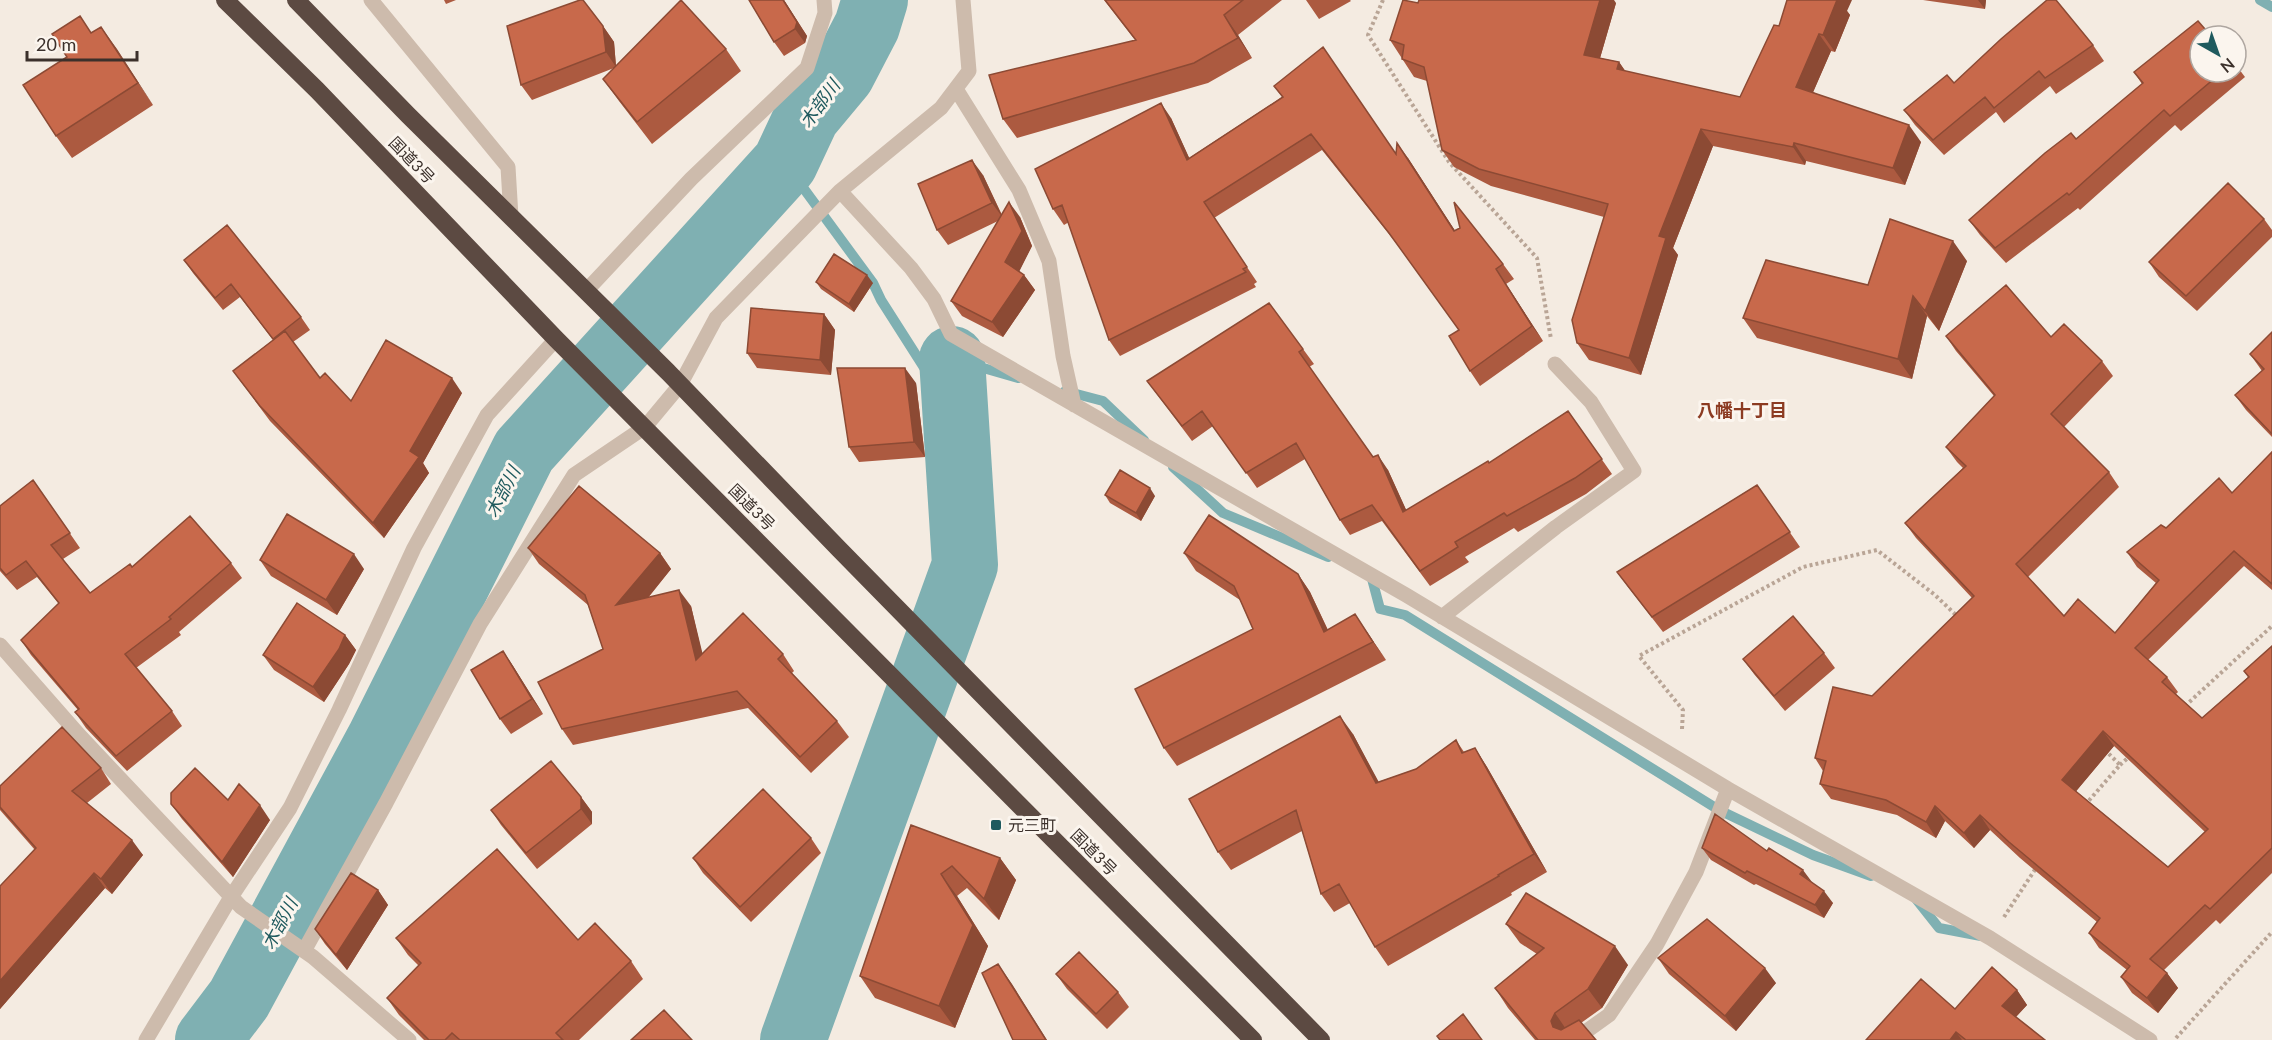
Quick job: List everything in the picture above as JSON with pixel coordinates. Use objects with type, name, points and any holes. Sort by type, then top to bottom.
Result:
[{"type":"highway","name":"国道3号","points":[[225,0],[317,90],[556,339],[1253,1040]]},
{"type":"highway","name":"国道3号","points":[[296,0],[674,379],[1321,1040]]},
{"type":"street","points":[[371,0],[508,167],[511,217]]},
{"type":"street","points":[[586,291],[691,179],[807,68],[825,13],[824,0]]},
{"type":"street","points":[[308,954],[480,624],[574,476],[645,427],[674,379],[716,318],[840,191],[941,108],[969,71],[963,0]]},
{"type":"street","points":[[956,89],[1019,190],[1049,261],[1074,405]]},
{"type":"street","points":[[840,191],[911,268],[934,299],[951,334],[1442,617],[1728,789],[1990,938],[2151,1040]]},
{"type":"street","points":[[146,1040],[236,902],[290,808],[339,710],[414,548],[488,415],[556,339]]},
{"type":"street","points":[[1442,617],[1556,527],[1634,471],[1591,402],[1555,364]]},
{"type":"street","points":[[0,645],[79,735],[236,902],[308,954],[409,1040]]},
{"type":"street","points":[[1574,1040],[1609,1015],[1657,944],[1696,872],[1728,789]]},
{"type":"path","points":[[1383,0],[1368,35],[1449,162],[1537,258],[1555,364]]},
{"type":"path","points":[[1680,760],[1683,710],[1639,656],[1803,567],[1877,550],[1935,595],[1959,618]]},
{"type":"path","points":[[2179,711],[2272,626]]},
{"type":"path","points":[[2099,745],[2120,765]]},
{"type":"path","points":[[2083,808],[2120,765],[2137,750]]},
{"type":"path","points":[[1990,938],[2040,862]]},
{"type":"path","points":[[2175,1040],[2272,932]]},
{"type":"building","points":[[583,0],[603,26],[606,52],[521,85],[507,26]]},
{"type":"building","points":[[681,0],[726,49],[637,122],[603,79]]},
{"type":"building","points":[[749,0],[783,0],[797,22],[795,29],[774,42]]},
{"type":"building","points":[[1105,0],[1243,0],[1224,15],[1238,38],[1194,63],[1003,119],[989,75],[1136,40]]},
{"type":"building","points":[[1403,0],[1418,3],[1419,0],[1600,0],[1584,55],[1619,62],[1617,69],[1740,97],[1774,25],[1779,26],[1787,0],[1837,0],[1823,35],[1819,34],[1796,87],[1909,125],[1893,168],[1794,143],[1793,147],[1701,129],[1659,236],[1666,238],[1629,358],[1577,343],[1572,320],[1608,204],[1479,169],[1442,150],[1424,67],[1402,59],[1404,45],[1390,40]]},
{"type":"building","points":[[2047,0],[2056,0],[2093,45],[2045,78],[2039,71],[1994,108],[1985,97],[1933,140],[1904,110],[1947,75],[1954,83]]},
{"type":"building","points":[[80,16],[91,33],[101,27],[138,83],[56,136],[23,85],[67,57],[52,34]]},
{"type":"building","points":[[2188,29],[2188,84],[2208,84],[2170,116],[2164,110],[2069,195],[2067,193],[1995,248],[1969,220],[2045,153],[2071,133],[2076,139],[2143,83],[2134,72]]},
{"type":"building","points":[[1323,47],[1396,154],[1397,143],[1454,231],[1460,228],[1454,202],[1503,264],[1496,269],[1532,326],[1470,371],[1449,336],[1459,330],[1389,233],[1311,134],[1204,202],[1247,267],[1243,269],[1246,272],[1109,340],[1062,205],[1053,209],[1035,169],[1161,103],[1187,160],[1283,97],[1274,86]]},
{"type":"building","points":[[972,160],[992,203],[937,230],[918,184]]},
{"type":"building","points":[[2228,183],[2264,219],[2186,296],[2149,262]]},
{"type":"building","points":[[1009,202],[1022,231],[1005,262],[1024,275],[992,322],[951,301]]},
{"type":"building","points":[[1890,219],[1953,241],[1925,311],[1913,296],[1898,359],[1743,318],[1766,260],[1868,285]]},
{"type":"building","points":[[227,225],[301,317],[273,339],[231,284],[215,298],[184,260]]},
{"type":"building","points":[[834,254],[867,275],[849,304],[816,282]]},
{"type":"building","points":[[2006,285],[2051,337],[2064,324],[2102,361],[2051,414],[2109,472],[2016,564],[2064,616],[2078,599],[2115,633],[2159,580],[2127,552],[2161,525],[2166,528],[2219,478],[2232,493],[2272,452],[2272,584],[2234,551],[2135,648],[2167,677],[2162,682],[2202,718],[2249,677],[2244,671],[2272,646],[2272,848],[2210,909],[2205,905],[2150,959],[2167,973],[2147,998],[2121,977],[2130,966],[2089,933],[2100,918],[1980,815],[1964,833],[1935,806],[1926,822],[1886,800],[1820,784],[1826,761],[1815,758],[1833,687],[1872,696],[1974,596],[1905,523],[1966,466],[1946,447],[1995,395],[1946,336]],"holes":[[[2103,731],[2208,829],[2168,867],[2062,780]]]},
{"type":"building","points":[[1269,303],[1303,349],[1299,352],[1373,457],[1378,455],[1403,512],[1488,461],[1489,463],[1568,411],[1602,459],[1575,478],[1507,516],[1504,513],[1455,542],[1458,547],[1420,571],[1372,505],[1340,520],[1296,443],[1246,473],[1202,411],[1182,426],[1147,381]]},
{"type":"building","points":[[751,308],[824,314],[820,360],[747,353]]},
{"type":"building","points":[[285,331],[320,378],[325,373],[351,401],[386,340],[452,378],[410,451],[419,457],[373,523],[260,406],[233,371]]},
{"type":"building","points":[[2272,332],[2272,434],[2235,395],[2264,369],[2250,354]]},
{"type":"building","points":[[837,368],[905,368],[914,442],[849,447]]},
{"type":"building","points":[[1120,470],[1150,488],[1136,513],[1105,495]]},
{"type":"building","points":[[33,480],[70,533],[51,545],[90,593],[130,564],[132,567],[190,516],[231,563],[169,617],[171,619],[125,654],[172,711],[116,756],[75,712],[79,709],[21,640],[59,603],[26,561],[6,575],[0,568],[0,506]]},
{"type":"building","points":[[1757,485],[1790,532],[1652,617],[1617,572]]},
{"type":"building","points":[[579,486],[660,553],[616,605],[679,590],[696,660],[743,613],[783,654],[778,659],[837,721],[800,757],[737,691],[562,729],[538,682],[603,649],[585,595],[528,548]]},
{"type":"building","points":[[287,514],[354,554],[326,600],[260,560]]},
{"type":"building","points":[[1209,515],[1298,574],[1324,632],[1355,614],[1373,642],[1164,748],[1135,689],[1253,629],[1234,586],[1184,553]]},
{"type":"building","points":[[297,603],[345,635],[339,649],[313,687],[263,655]]},
{"type":"building","points":[[1793,616],[1824,653],[1774,696],[1743,659]]},
{"type":"building","points":[[503,651],[532,699],[500,719],[471,670]]},
{"type":"building","points":[[1340,716],[1376,783],[1416,769],[1456,740],[1462,753],[1475,748],[1534,854],[1375,947],[1339,884],[1321,894],[1296,810],[1218,852],[1189,799]]},
{"type":"building","points":[[62,727],[101,768],[72,791],[132,840],[101,879],[94,873],[0,981],[0,886],[36,848],[0,807],[0,786]]},
{"type":"building","points":[[551,761],[581,797],[581,809],[526,853],[491,810]]},
{"type":"building","points":[[195,768],[228,800],[239,784],[260,805],[222,862],[171,804],[171,793]]},
{"type":"building","points":[[763,789],[811,838],[740,907],[693,858]]},
{"type":"building","points":[[1715,814],[1767,851],[1769,848],[1803,870],[1800,874],[1824,891],[1815,905],[1747,871],[1745,873],[1702,848]]},
{"type":"building","points":[[911,825],[1000,858],[984,899],[952,866],[941,874],[973,925],[939,1006],[860,976]]},
{"type":"building","points":[[497,849],[578,940],[595,923],[631,961],[556,1033],[563,1040],[460,1040],[452,1033],[445,1040],[429,1040],[387,998],[421,963],[396,938]]},
{"type":"building","points":[[351,873],[378,890],[336,955],[315,929]]},
{"type":"building","points":[[1526,893],[1615,946],[1588,989],[1555,1013],[1551,1021],[1553,1027],[1561,1030],[1579,1020],[1596,1040],[1538,1040],[1495,988],[1544,948],[1506,924]]},
{"type":"building","points":[[1707,919],[1765,968],[1725,1016],[1658,958]]},
{"type":"building","points":[[1079,952],[1118,992],[1096,1014],[1056,974]]},
{"type":"building","points":[[998,964],[1046,1040],[1013,1040],[982,973]]},
{"type":"building","points":[[1992,967],[2017,990],[2002,1006],[2045,1040],[1966,1040],[1956,1032],[1950,1040],[1866,1040],[1921,979],[1955,1009]]},
{"type":"building","points":[[664,1010],[692,1040],[631,1040]]},
{"type":"building","points":[[1463,1014],[1482,1040],[1440,1040],[1437,1036]]},
{"type":"waterway","name":"木部川","points":[[208,1040],[239,999],[379,740],[524,451],[785,163],[807,116],[842,74],[867,26],[875,0]]},
{"type":"waterway","points":[[2260,0],[2272,7]]},
{"type":"waterway","points":[[785,163],[873,283],[881,300],[953,413],[952,359],[1018,378]]},
{"type":"waterway","points":[[793,1040],[965,565],[952,359]]},
{"type":"waterway","points":[[1065,391],[1103,401],[1144,440]]},
{"type":"waterway","points":[[1173,467],[1223,513],[1328,557]]},
{"type":"waterway","points":[[1368,574],[1371,575],[1380,609],[1405,615],[1719,810],[1813,855],[1871,876]]},
{"type":"waterway","points":[[1916,899],[1939,928],[1981,936]]},
{"type":"place","name":"元三町","points":[[996,825]]},
{"type":"district","name":"八幡十丁目","points":[[1742,411]]}]
